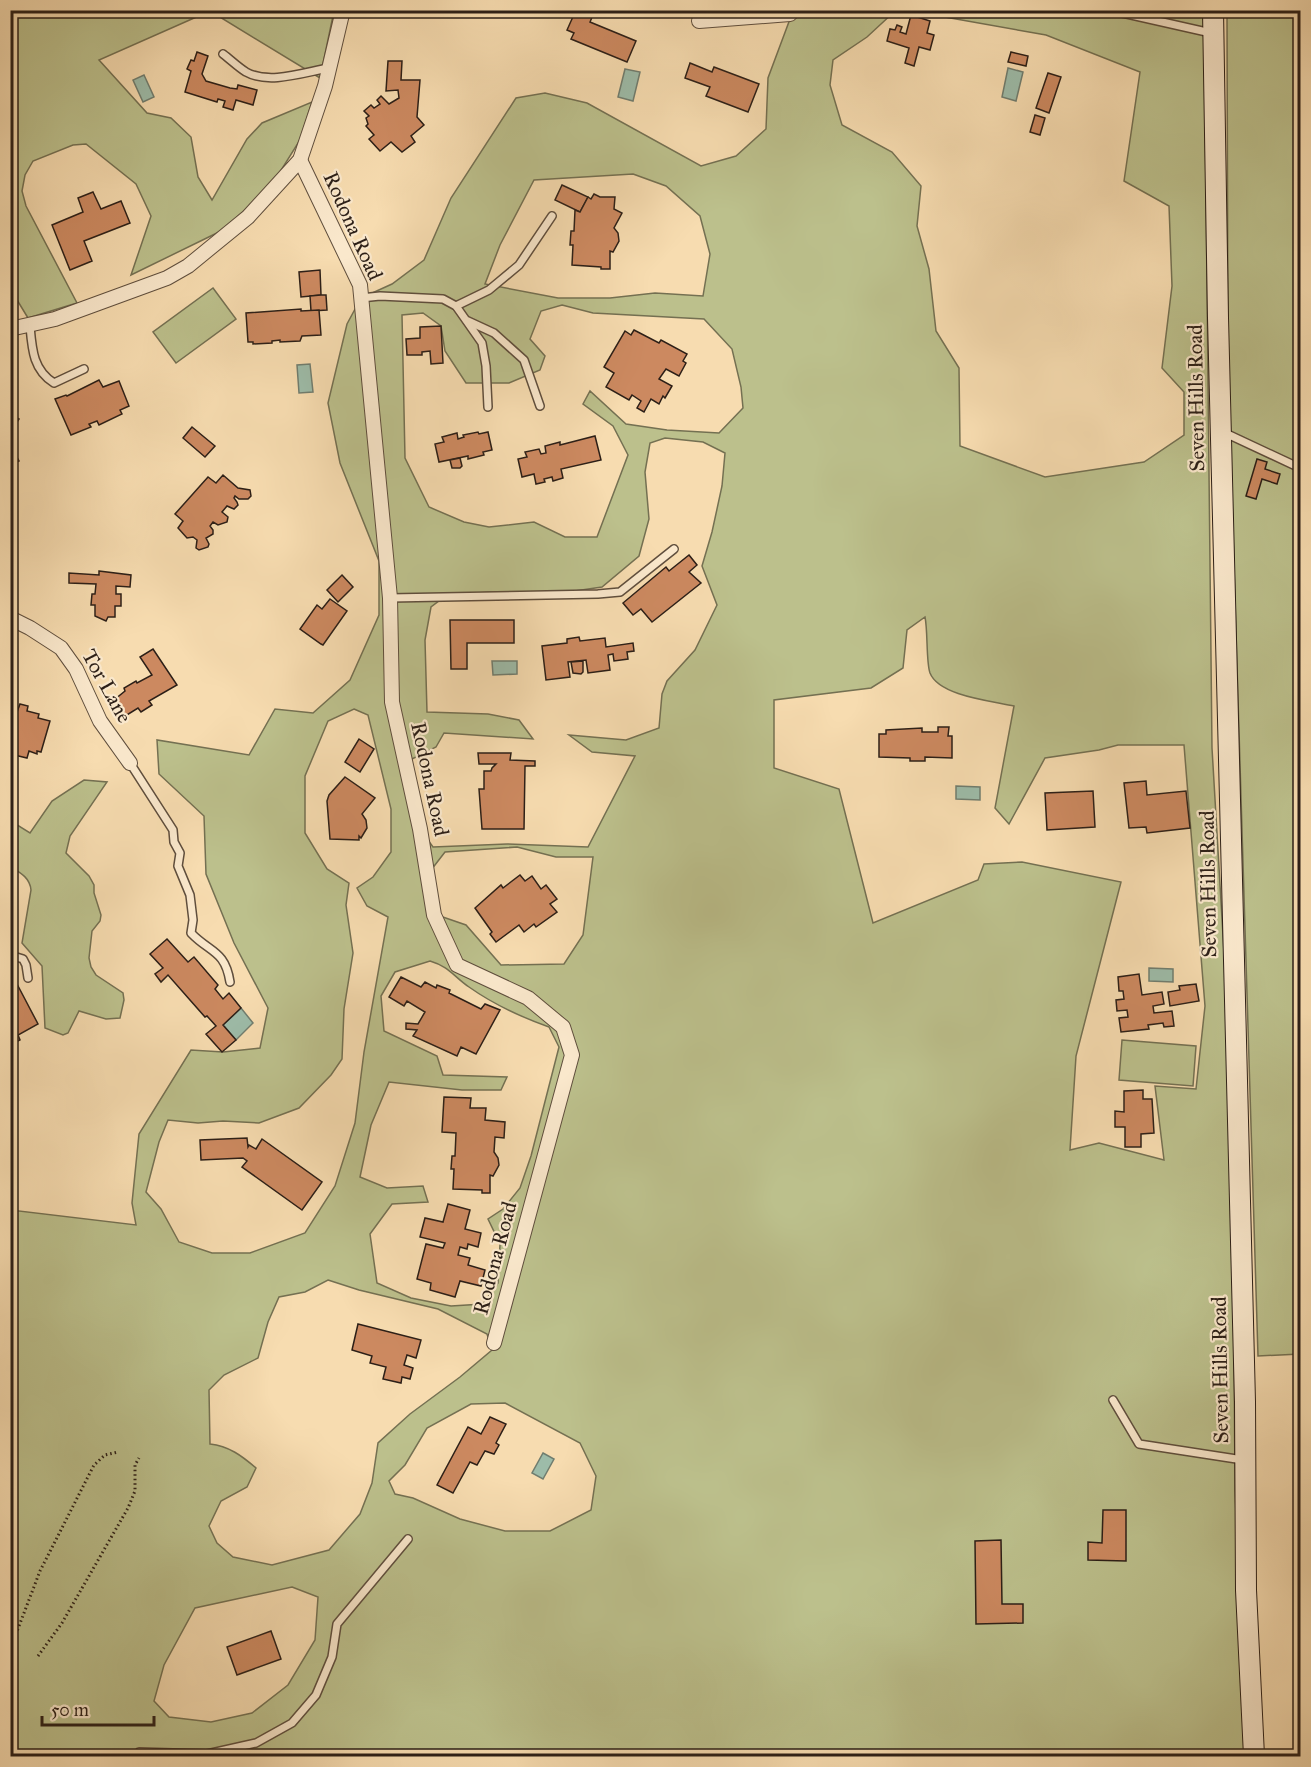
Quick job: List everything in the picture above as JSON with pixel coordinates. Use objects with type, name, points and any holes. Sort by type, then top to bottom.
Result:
[{"type":"main road","name":"Seven Hills Road","points":[[1213,10],[1246,1590],[1254,1756]]},
{"type":"street","points":[[11,328],[30,326],[167,278],[188,266],[240,224],[300,160],[325,86],[342,10]]},
{"type":"street","points":[[699,21],[790,14],[793,10]]},
{"type":"street","name":"Rodona Road","points":[[300,160],[360,285],[390,598],[392,702],[420,829],[434,915],[457,965],[528,998],[563,1027],[572,1055],[494,1343]]},
{"type":"street","name":"Tor Lane","points":[[10,618],[61,648],[76,669],[100,721],[130,763]]},
{"type":"lane","points":[[1108,10],[1214,33]]},
{"type":"lane","points":[[223,54],[246,72],[258,77],[281,77],[329,68]]},
{"type":"lane","points":[[456,306],[489,290],[519,265],[552,216]]},
{"type":"lane","points":[[361,298],[380,296],[442,299],[456,306],[482,343],[486,366],[488,407]]},
{"type":"lane","points":[[465,320],[494,333],[525,360],[540,406]]},
{"type":"lane","points":[[30,326],[32,351],[44,377],[54,383],[84,369]]},
{"type":"lane","points":[[1221,431],[1300,468]]},
{"type":"lane","points":[[390,598],[620,592],[674,549]]},
{"type":"lane","points":[[130,763],[173,830],[174,842],[180,853],[178,866],[190,895],[194,920],[191,933],[200,942],[214,950],[227,966],[230,982]]},
{"type":"lane","points":[[10,955],[23,959],[28,978]]},
{"type":"lane","points":[[1113,1400],[1139,1444],[1245,1461]]},
{"type":"lane","points":[[136,1756],[139,1752],[207,1754],[217,1752],[256,1743],[292,1723],[316,1695],[332,1657],[337,1624],[408,1539]]},
{"type":"path","points":[[11,1647],[44,1564],[94,1465],[105,1455],[118,1452]]},
{"type":"path","points":[[38,1656],[62,1623],[128,1508],[135,1491],[135,1465],[139,1458]]},
{"type":"green space","points":[[11,11],[210,11],[99,60],[147,113],[171,118],[191,137],[198,177],[212,200],[247,139],[262,123],[312,102],[300,140],[270,188],[221,231],[131,275],[151,216],[136,184],[86,144],[73,145],[33,161],[25,175],[22,191],[26,206],[77,303],[28,318],[11,290]]},
{"type":"green space","points":[[210,11],[252,11],[261,16],[298,15],[306,11],[334,11],[320,78]]},
{"type":"green space","points":[[793,11],[895,11],[867,37],[833,60],[830,85],[842,125],[892,152],[921,186],[917,226],[929,269],[936,331],[959,368],[960,446],[1045,477],[1144,462],[1184,435],[1184,392],[1162,368],[1172,286],[1169,206],[1124,181],[1140,72],[1046,35],[911,11],[1204,11],[1212,748],[1227,1004],[1233,1208],[1235,1490],[1246,1756],[11,1756],[11,1210],[136,1225],[132,1203],[139,1134],[191,1050],[223,1052],[260,1048],[268,1008],[234,943],[206,874],[204,816],[159,774],[157,740],[249,755],[275,709],[313,713],[350,680],[379,615],[379,561],[340,463],[328,403],[347,324],[361,298],[392,284],[424,260],[451,198],[516,98],[545,93],[587,103],[701,166],[736,156],[766,129],[768,78]],"holes":[[[633,174],[666,186],[700,216],[710,254],[703,296],[655,293],[610,298],[558,298],[485,284],[500,245],[534,180]],[[562,305],[593,313],[704,319],[732,349],[741,387],[743,408],[719,433],[667,430],[626,424],[590,391],[583,404],[613,426],[628,455],[597,537],[565,537],[534,522],[489,527],[464,522],[429,507],[405,458],[402,315],[423,313],[441,326],[445,351],[466,383],[509,383],[540,370],[545,356],[530,339],[541,311]],[[665,438],[703,442],[725,453],[722,486],[702,566],[717,605],[695,650],[667,681],[662,694],[659,728],[626,740],[569,735],[592,752],[635,756],[588,847],[507,844],[433,847],[420,829],[404,763],[436,747],[444,733],[533,739],[519,720],[488,714],[427,712],[425,640],[431,607],[447,595],[491,592],[561,593],[602,587],[639,556],[649,519],[645,472],[650,443]],[[925,617],[929,668],[935,681],[967,696],[1014,706],[995,808],[1009,824],[1045,758],[1118,745],[1184,745],[1205,1006],[1196,1089],[1155,1086],[1164,1160],[1099,1143],[1070,1150],[1076,1056],[1121,882],[1022,862],[984,864],[978,880],[873,923],[839,789],[774,768],[774,700],[871,688],[903,668],[907,630]],[[354,709],[368,715],[391,809],[391,852],[373,877],[357,888],[367,906],[388,917],[364,1052],[355,1123],[335,1186],[305,1233],[250,1253],[212,1253],[179,1242],[161,1209],[146,1192],[159,1142],[168,1120],[198,1123],[223,1121],[259,1123],[299,1108],[331,1075],[342,1059],[344,1009],[353,953],[346,905],[349,883],[327,869],[305,833],[305,776],[328,721]],[[517,847],[556,857],[593,857],[583,935],[564,964],[501,965],[466,925],[434,914],[428,874],[445,852]],[[430,961],[437,963],[497,1004],[549,1027],[559,1047],[531,1156],[520,1188],[503,1209],[488,1219],[500,1244],[498,1283],[483,1304],[451,1306],[411,1298],[377,1283],[370,1234],[392,1204],[428,1202],[423,1186],[387,1188],[360,1177],[371,1125],[389,1082],[462,1090],[501,1090],[507,1077],[443,1075],[437,1056],[384,1031],[381,996],[395,972]],[[328,1280],[438,1309],[487,1334],[492,1350],[410,1414],[378,1443],[372,1483],[360,1514],[329,1550],[272,1565],[233,1557],[217,1543],[209,1526],[221,1501],[247,1487],[256,1468],[235,1452],[210,1444],[209,1390],[224,1375],[258,1358],[268,1322],[279,1297],[305,1292]],[[505,1403],[580,1443],[596,1476],[591,1510],[550,1531],[505,1531],[460,1519],[413,1498],[395,1494],[389,1481],[405,1465],[427,1428],[471,1404]],[[292,1587],[318,1597],[315,1640],[288,1685],[252,1713],[211,1722],[169,1717],[154,1701],[164,1665],[195,1608]]]},
{"type":"green space","points":[[1227,11],[1300,11],[1300,1354],[1258,1356],[1228,369]]},
{"type":"green space","points":[[213,288],[236,319],[176,363],[153,332]]},
{"type":"green space","points":[[84,780],[107,782],[70,836],[66,853],[89,876],[94,885],[94,893],[101,915],[100,921],[92,931],[89,958],[91,967],[96,975],[123,993],[124,1000],[120,1018],[106,1019],[79,1011],[68,1033],[63,1035],[45,1028],[42,966],[22,943],[31,890],[27,879],[11,867],[11,821],[30,833],[52,801]]},
{"type":"green space","points":[[1122,1040],[1196,1046],[1193,1086],[1119,1080]]},
{"type":"shaded area","points":[[1008,68],[1023,72],[1016,101],[1002,97]]},
{"type":"shaded area","points":[[625,69],[640,72],[633,101],[618,97]]},
{"type":"shaded area","points":[[144,75],[154,97],[143,102],[133,80]]},
{"type":"shaded area","points":[[310,364],[313,392],[299,393],[297,365]]},
{"type":"shaded area","points":[[492,661],[517,661],[517,674],[493,675]]},
{"type":"shaded area","points":[[956,786],[980,787],[980,800],[956,799]]},
{"type":"shaded area","points":[[1149,968],[1173,969],[1173,982],[1149,981]]},
{"type":"shaded area","points":[[241,1008],[253,1023],[236,1040],[223,1025]]},
{"type":"shaded area","points":[[543,1453],[554,1459],[543,1479],[532,1473]]},
{"type":"building","points":[[576,10],[595,10],[590,22],[636,41],[627,62],[571,39],[574,33],[567,30]]},
{"type":"building","points":[[911,15],[930,21],[927,33],[934,35],[930,50],[919,47],[914,66],[905,63],[909,48],[887,41],[890,29],[895,30],[897,25],[902,27],[900,32],[906,34]]},
{"type":"building","points":[[197,52],[208,56],[202,74],[206,81],[230,88],[237,89],[238,85],[257,90],[253,105],[236,100],[233,110],[223,107],[225,101],[218,99],[217,102],[185,92],[191,71],[187,69],[191,60],[194,61]]},
{"type":"building","points":[[1011,52],[1028,56],[1026,66],[1008,62]]},
{"type":"building","points":[[388,61],[402,61],[401,80],[420,80],[417,117],[424,125],[411,136],[415,142],[402,152],[391,142],[380,151],[369,139],[374,135],[366,126],[368,124],[366,118],[369,116],[364,111],[371,105],[374,108],[380,104],[377,100],[381,96],[389,104],[399,98],[398,90],[386,91]]},
{"type":"building","points":[[690,63],[712,72],[714,67],[759,84],[748,112],[706,96],[710,87],[685,78]]},
{"type":"building","points":[[1048,73],[1061,77],[1049,113],[1036,108]]},
{"type":"building","points":[[1035,115],[1045,118],[1040,135],[1030,132]]},
{"type":"building","points":[[562,185],[588,197],[580,212],[555,200]]},
{"type":"building","points":[[93,192],[101,209],[121,201],[130,223],[84,241],[92,261],[70,270],[52,225],[83,212],[78,198]]},
{"type":"building","points":[[594,194],[600,197],[615,197],[614,209],[622,213],[614,228],[618,233],[619,241],[613,252],[610,251],[610,269],[572,265],[573,245],[570,245],[571,231],[574,231],[575,210],[580,212],[588,197],[591,199]]},
{"type":"building","points":[[320,270],[321,295],[301,297],[299,272]]},
{"type":"building","points":[[326,295],[327,310],[311,311],[310,296]]},
{"type":"building","points":[[301,309],[301,311],[319,310],[321,335],[302,336],[300,341],[280,342],[280,340],[253,344],[253,342],[248,342],[246,313]]},
{"type":"building","points":[[441,326],[443,363],[431,364],[430,351],[422,352],[422,355],[407,355],[406,339],[420,338],[420,327]]},
{"type":"building","points":[[634,330],[659,343],[661,340],[687,354],[683,361],[686,363],[679,376],[666,369],[659,379],[672,386],[665,398],[663,396],[659,404],[651,399],[644,412],[637,408],[641,401],[632,395],[629,400],[606,387],[614,373],[604,367],[625,331],[631,335]]},
{"type":"building","points":[[99,380],[103,387],[119,381],[129,406],[120,410],[122,414],[99,425],[97,421],[89,424],[91,427],[71,435],[55,399],[67,396]]},
{"type":"building","points":[[10,414],[19,419],[10,433]]},
{"type":"building","points":[[192,427],[215,446],[205,457],[183,438]]},
{"type":"building","points":[[478,432],[479,434],[488,432],[492,450],[483,452],[484,455],[468,459],[468,456],[439,462],[435,444],[444,442],[442,437],[457,433],[458,439],[464,437],[463,435]]},
{"type":"building","points":[[595,436],[601,460],[561,469],[563,478],[553,481],[552,477],[536,484],[534,474],[522,477],[518,459],[527,457],[525,452],[539,449],[541,454],[546,453],[545,446],[560,442],[560,445]]},
{"type":"building","points":[[10,444],[19,461],[10,466]]},
{"type":"building","points":[[460,458],[462,466],[452,468],[450,460]]},
{"type":"building","points":[[1257,459],[1267,462],[1265,469],[1280,474],[1277,484],[1262,479],[1256,499],[1246,496]]},
{"type":"building","points":[[223,475],[238,488],[250,490],[251,496],[248,499],[239,499],[235,496],[238,505],[234,509],[227,506],[222,512],[228,517],[227,522],[218,525],[213,522],[210,526],[213,534],[206,538],[208,547],[199,550],[196,548],[197,540],[193,537],[187,538],[178,528],[183,521],[175,514],[208,477],[216,483]]},
{"type":"building","points":[[689,555],[697,565],[689,572],[701,583],[652,622],[641,609],[633,615],[623,603],[666,567],[669,571]]},
{"type":"building","points":[[99,571],[131,575],[130,587],[116,586],[116,594],[121,594],[121,606],[115,606],[115,617],[108,617],[106,621],[95,616],[95,605],[91,605],[96,584],[69,583],[69,573],[99,575]]},
{"type":"building","points":[[342,575],[353,587],[338,602],[327,590]]},
{"type":"building","points":[[330,599],[347,611],[323,645],[300,629],[317,605],[322,609]]},
{"type":"building","points":[[450,620],[514,620],[514,643],[467,643],[467,669],[451,669]]},
{"type":"building","points":[[579,637],[580,641],[605,638],[606,647],[633,643],[634,651],[627,652],[628,659],[614,661],[613,654],[608,655],[610,670],[588,673],[586,660],[568,662],[570,677],[546,680],[542,646],[567,643],[567,639]]},
{"type":"building","points":[[153,649],[177,685],[149,701],[152,705],[141,712],[138,708],[122,718],[109,704],[125,691],[124,688],[152,675],[140,657]]},
{"type":"building","points":[[583,661],[583,672],[573,673],[571,662]]},
{"type":"building","points":[[20,704],[28,706],[27,711],[39,714],[38,718],[50,721],[41,752],[37,751],[37,754],[29,751],[27,758],[10,754],[10,710],[17,712]]},
{"type":"building","points":[[938,727],[949,727],[948,736],[952,736],[952,758],[925,757],[925,761],[910,761],[910,758],[879,757],[879,734],[886,734],[886,730],[922,728],[922,732],[938,732]]},
{"type":"building","points":[[359,739],[374,749],[360,772],[345,762]]},
{"type":"building","points":[[478,753],[511,753],[510,760],[535,761],[535,766],[525,766],[524,829],[482,829],[479,789],[484,789],[484,771],[491,771],[496,764],[479,764]]},
{"type":"building","points":[[345,777],[375,798],[362,814],[367,828],[361,838],[359,836],[359,840],[330,839],[327,801],[329,795]]},
{"type":"building","points":[[1146,781],[1147,795],[1186,791],[1190,828],[1147,833],[1146,827],[1129,828],[1124,783]]},
{"type":"building","points":[[1093,791],[1095,827],[1047,830],[1045,793]]},
{"type":"building","points":[[520,875],[525,881],[532,876],[541,889],[546,885],[557,899],[550,904],[557,912],[536,927],[534,924],[524,932],[519,925],[496,942],[490,934],[492,932],[475,908],[501,885],[503,888]]},
{"type":"building","points":[[167,939],[188,962],[194,957],[218,985],[215,989],[223,999],[229,993],[241,1008],[223,1025],[236,1040],[222,1052],[206,1034],[216,1026],[207,1016],[205,1017],[168,975],[161,982],[155,974],[163,968],[150,954]]},
{"type":"building","points":[[1139,974],[1142,995],[1162,992],[1164,1004],[1153,1006],[1154,1013],[1172,1011],[1174,1026],[1164,1027],[1163,1023],[1148,1025],[1149,1029],[1121,1032],[1119,1018],[1128,1017],[1127,1010],[1117,1011],[1116,1000],[1124,999],[1123,991],[1119,991],[1118,977]]},
{"type":"building","points":[[401,977],[421,987],[425,982],[436,988],[437,985],[450,990],[449,993],[481,1009],[485,1004],[500,1010],[476,1054],[461,1047],[457,1056],[413,1036],[417,1030],[406,1029],[406,1023],[418,1024],[425,1012],[407,1001],[404,1006],[389,997]]},
{"type":"building","points":[[17,984],[38,1024],[18,1035],[20,1040],[14,1043],[10,1038],[10,988]]},
{"type":"building","points":[[1196,984],[1199,1001],[1170,1006],[1168,992],[1180,990],[1179,986]]},
{"type":"building","points":[[1143,1090],[1143,1099],[1152,1099],[1154,1133],[1141,1134],[1141,1147],[1125,1147],[1125,1127],[1115,1127],[1115,1111],[1124,1112],[1124,1091]]},
{"type":"building","points":[[444,1097],[471,1098],[470,1108],[486,1108],[485,1120],[505,1122],[504,1138],[495,1137],[494,1152],[499,1165],[493,1176],[490,1175],[490,1193],[482,1193],[482,1190],[453,1189],[454,1169],[451,1169],[452,1156],[455,1156],[456,1133],[442,1132]]},
{"type":"building","points":[[247,1138],[248,1147],[249,1145],[256,1149],[262,1139],[322,1182],[302,1210],[242,1167],[247,1161],[243,1158],[201,1160],[200,1140]]},
{"type":"building","points":[[448,1204],[470,1210],[465,1229],[481,1233],[478,1247],[468,1244],[467,1249],[460,1247],[458,1255],[470,1258],[468,1265],[485,1270],[481,1286],[460,1281],[455,1297],[430,1290],[431,1283],[417,1279],[426,1244],[443,1248],[445,1243],[420,1237],[425,1218],[443,1222]]},
{"type":"building","points":[[358,1324],[421,1340],[416,1358],[407,1355],[404,1365],[413,1368],[410,1379],[402,1377],[401,1383],[383,1379],[386,1367],[370,1363],[372,1356],[352,1350]]},
{"type":"building","points":[[490,1417],[506,1424],[496,1443],[499,1445],[494,1454],[485,1451],[477,1465],[470,1462],[453,1493],[437,1485],[468,1427],[481,1434]]},
{"type":"building","points":[[1103,1510],[1126,1510],[1126,1561],[1088,1560],[1088,1542],[1102,1543]]},
{"type":"building","points":[[1001,1540],[1002,1604],[1023,1604],[1023,1623],[976,1624],[975,1541]]},
{"type":"building","points":[[271,1631],[281,1659],[237,1675],[227,1647]]}]
